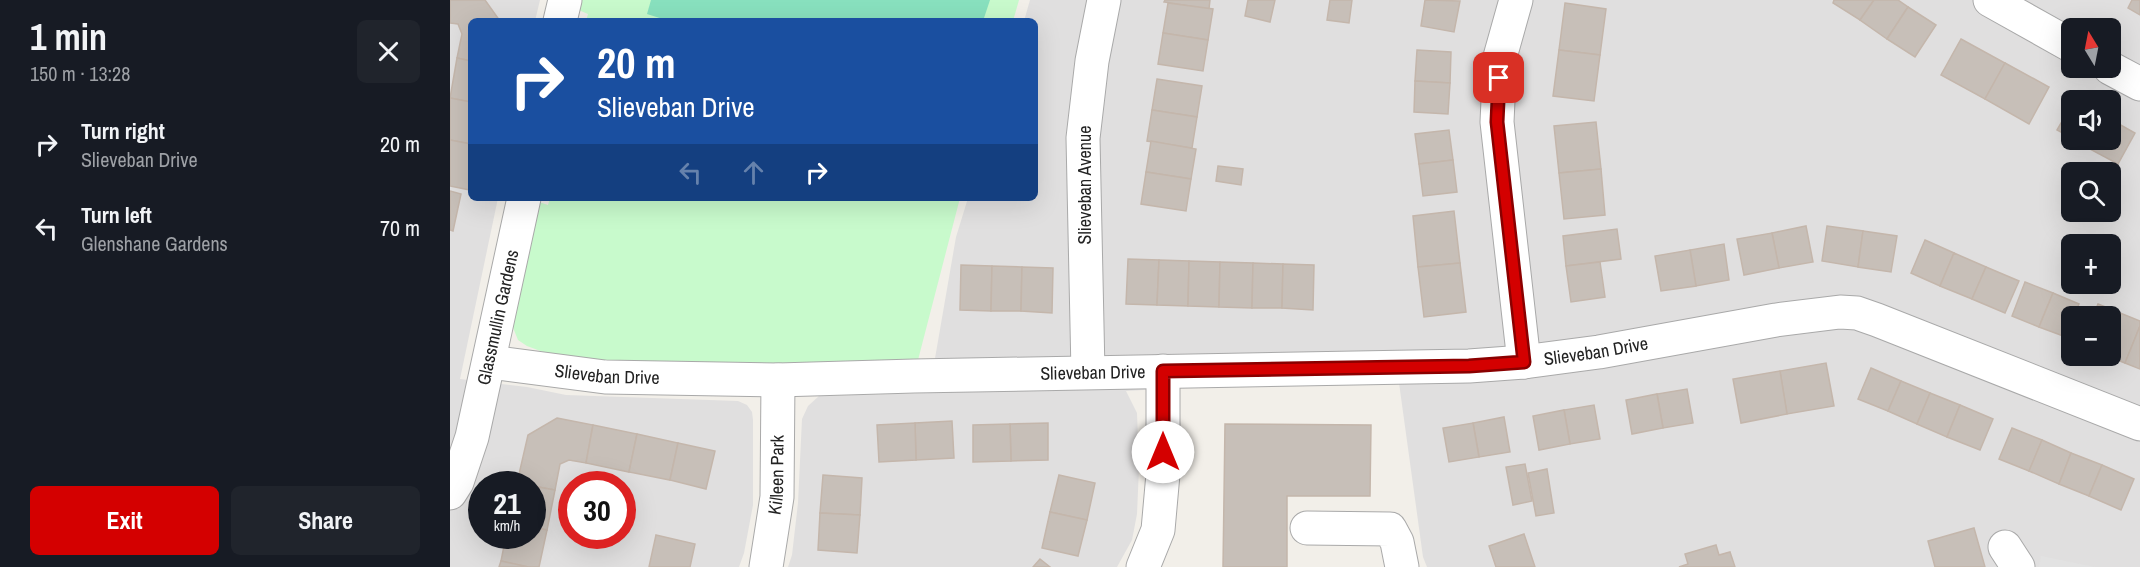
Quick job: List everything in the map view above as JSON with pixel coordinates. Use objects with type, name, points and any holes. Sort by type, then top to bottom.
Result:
[{"type":"street","points":[[561,18],[565,0]]},
{"type":"street","name":"Slieveban Avenue","points":[[1088,372],[1083,138],[1092,61],[1104,0]]},
{"type":"street","points":[[1516,0],[1500,57],[1497,122],[1524,362]]},
{"type":"street","points":[[1990,0],[2061,40]]},
{"type":"street","points":[[2121,74],[2140,84]]},
{"type":"street","name":"Glassmullin Gardens","points":[[450,493],[457,482],[472,437],[523,201]]},
{"type":"street","name":"Slieveban Drive","points":[[490,362],[605,377],[778,380],[1458,366],[1524,362],[1599,352],[1776,320],[1840,312],[1857,314],[2140,424]]},
{"type":"street","points":[[1143,567],[1158,530],[1163,474],[1163,371]]},
{"type":"street","name":"Killeen Park","points":[[765,567],[777,497],[778,380]]},
{"type":"street","points":[[1307,528],[1390,529],[1397,542],[1402,567]]},
{"type":"shaded area","points":[[450,0],[540,0],[536,18],[468,18],[468,201],[497,201],[460,379],[527,387],[566,395],[738,401],[747,405],[752,412],[753,420],[753,505],[739,567],[450,567]]},
{"type":"shaded area","points":[[1030,0],[2140,0],[2140,567],[1427,567],[1423,557],[1399,383],[1195,387],[1126,391],[1137,413],[1139,468],[1137,514],[1132,540],[1117,567],[788,567],[792,555],[798,503],[802,419],[808,406],[819,396],[929,393],[956,237],[967,201],[1038,201],[1038,18],[1025,18]]},
{"type":"shaded area","points":[[2041,556],[2095,567],[2039,567]]},
{"type":"green space","points":[[576,0],[1019,0],[1014,18],[587,18],[588,14],[574,8]]},
{"type":"green space","points":[[651,0],[990,0],[984,18],[660,18],[647,14]]},
{"type":"green space","points":[[536,201],[548,205],[549,201],[959,201],[918,360],[652,366],[554,356],[527,346],[518,340],[512,325]]},
{"type":"building","points":[[450,0],[485,0],[498,18],[468,18],[468,60],[457,58],[462,34],[458,24],[450,23]]},
{"type":"building","points":[[1165,0],[1210,0],[1209,9],[1164,2]]},
{"type":"building","points":[[1248,0],[1275,0],[1270,22],[1245,16]]},
{"type":"building","points":[[1330,0],[1352,0],[1349,23],[1327,20]]},
{"type":"building","points":[[1425,0],[1460,1],[1454,32],[1421,26]]},
{"type":"building","points":[[1834,0],[1874,0],[1860,20],[1833,3]]},
{"type":"building","points":[[1874,0],[1898,0],[1908,7],[1887,39],[1860,20]]},
{"type":"building","points":[[2132,0],[2140,0],[2140,15],[2128,8]]},
{"type":"building","points":[[1168,3],[1213,9],[1208,40],[1163,33]]},
{"type":"building","points":[[1565,3],[1606,9],[1600,55],[1559,50]]},
{"type":"building","points":[[1908,7],[1936,25],[1915,57],[1887,39]]},
{"type":"building","points":[[1163,33],[1208,40],[1203,71],[1158,64]]},
{"type":"building","points":[[1961,39],[2005,63],[1985,99],[1941,75]]},
{"type":"building","points":[[1417,50],[1451,52],[1450,83],[1415,81]]},
{"type":"building","points":[[1559,50],[1600,55],[1594,101],[1553,96]]},
{"type":"building","points":[[457,58],[468,60],[468,101],[450,98]]},
{"type":"building","points":[[2005,63],[2049,87],[2029,124],[1985,99]]},
{"type":"building","points":[[1157,79],[1202,86],[1197,117],[1152,110]]},
{"type":"building","points":[[1415,81],[1450,83],[1448,114],[1414,112]]},
{"type":"building","points":[[450,98],[468,101],[468,143],[450,140]]},
{"type":"building","points":[[1152,110],[1197,117],[1192,148],[1147,141]]},
{"type":"building","points":[[1596,122],[1601,169],[1559,173],[1554,126]]},
{"type":"building","points":[[2121,125],[2135,133],[2119,162],[2114,162],[2092,150],[2121,150]]},
{"type":"building","points":[[1449,130],[1453,160],[1419,164],[1415,134]]},
{"type":"building","points":[[450,140],[468,143],[468,190],[450,186]]},
{"type":"building","points":[[1151,141],[1196,149],[1191,179],[1146,172]]},
{"type":"building","points":[[1453,160],[1457,192],[1423,196],[1419,164]]},
{"type":"building","points":[[1218,166],[1243,169],[1241,185],[1216,181]]},
{"type":"building","points":[[1601,169],[1605,215],[1564,219],[1559,173]]},
{"type":"building","points":[[1146,172],[1191,179],[1186,211],[1141,204]]},
{"type":"building","points":[[450,191],[461,194],[453,231],[450,230]]},
{"type":"building","points":[[1454,211],[1460,263],[1418,267],[1413,216]]},
{"type":"building","points":[[1806,226],[1813,262],[1779,268],[1772,233]]},
{"type":"building","points":[[1827,226],[1863,231],[1858,267],[1822,261]]},
{"type":"building","points":[[1617,229],[1621,259],[1566,266],[1563,236]]},
{"type":"building","points":[[1863,231],[1897,236],[1891,272],[1858,267]]},
{"type":"building","points":[[1772,233],[1779,268],[1744,275],[1737,239]]},
{"type":"building","points":[[1925,240],[1954,253],[1940,286],[1911,273]]},
{"type":"building","points":[[1724,244],[1729,280],[1696,286],[1690,250]]},
{"type":"building","points":[[1690,250],[1696,286],[1661,291],[1655,256]]},
{"type":"building","points":[[1954,253],[1986,267],[1972,299],[1940,286]]},
{"type":"building","points":[[1128,259],[1159,260],[1157,305],[1126,304]]},
{"type":"building","points":[[1159,260],[1189,261],[1188,306],[1157,305]]},
{"type":"building","points":[[1189,261],[1220,262],[1219,307],[1188,306]]},
{"type":"building","points":[[1220,262],[1253,263],[1252,308],[1219,307]]},
{"type":"building","points":[[1600,262],[1605,297],[1571,302],[1566,266]]},
{"type":"building","points":[[1253,263],[1283,264],[1282,308],[1252,308]]},
{"type":"building","points":[[1460,263],[1466,312],[1424,317],[1418,267]]},
{"type":"building","points":[[1283,264],[1314,265],[1313,310],[1282,308]]},
{"type":"building","points":[[961,265],[992,266],[991,311],[960,310]]},
{"type":"building","points":[[992,266],[1022,267],[1021,311],[991,311]]},
{"type":"building","points":[[1022,267],[1053,268],[1052,313],[1021,311]]},
{"type":"building","points":[[1986,267],[2019,281],[2005,313],[1972,299]]},
{"type":"building","points":[[2025,282],[2053,293],[2039,327],[2012,316]]},
{"type":"building","points":[[2053,293],[2079,304],[2078,306],[2061,306],[2061,335],[2039,327]]},
{"type":"building","points":[[2121,313],[2140,321],[2125,363],[2121,361]]},
{"type":"building","points":[[2140,326],[2140,369],[2125,363]]},
{"type":"building","points":[[1826,363],[1834,406],[1787,414],[1780,371]]},
{"type":"building","points":[[1871,368],[1901,381],[1888,411],[1858,399]]},
{"type":"building","points":[[1780,371],[1787,414],[1741,423],[1733,379]]},
{"type":"building","points":[[1901,381],[1930,393],[1917,424],[1888,411]]},
{"type":"building","points":[[1687,389],[1693,423],[1663,428],[1657,394]]},
{"type":"building","points":[[1930,393],[1960,405],[1947,437],[1917,424]]},
{"type":"building","points":[[1657,394],[1663,428],[1632,434],[1626,400]]},
{"type":"building","points":[[1594,405],[1600,439],[1570,444],[1564,410]]},
{"type":"building","points":[[1960,405],[1993,419],[1980,450],[1947,437]]},
{"type":"building","points":[[1564,410],[1570,444],[1539,450],[1533,416]]},
{"type":"building","points":[[1504,417],[1510,452],[1479,457],[1473,423]]},
{"type":"building","points":[[557,418],[593,425],[586,463],[569,460],[560,464],[555,490],[546,488],[546,471],[520,471],[528,435]]},
{"type":"building","points":[[952,421],[954,458],[916,460],[915,423]]},
{"type":"building","points":[[915,423],[916,460],[879,462],[877,425]]},
{"type":"building","points":[[1048,423],[1048,460],[1011,461],[1010,424]]},
{"type":"building","points":[[1473,423],[1479,457],[1449,462],[1443,428]]},
{"type":"building","points":[[1010,424],[1011,461],[973,462],[973,425]]},
{"type":"building","points":[[1225,424],[1371,425],[1370,496],[1287,496],[1287,567],[1223,567]]},
{"type":"building","points":[[593,425],[637,434],[629,471],[586,463]]},
{"type":"building","points":[[2012,428],[2042,440],[2029,471],[1999,459]]},
{"type":"building","points":[[637,434],[678,443],[670,480],[629,471]]},
{"type":"building","points":[[2042,440],[2071,453],[2059,484],[2029,471]]},
{"type":"building","points":[[678,443],[715,451],[706,489],[670,480]]},
{"type":"building","points":[[2071,453],[2102,465],[2089,496],[2059,484]]},
{"type":"building","points":[[1525,464],[1532,501],[1513,505],[1506,467]]},
{"type":"building","points":[[2102,465],[2134,479],[2121,510],[2089,496]]},
{"type":"building","points":[[1547,469],[1554,513],[1536,516],[1528,473]]},
{"type":"building","points":[[823,475],[862,478],[860,515],[820,513]]},
{"type":"building","points":[[1059,475],[1095,483],[1087,520],[1050,512]]},
{"type":"building","points":[[546,488],[555,490],[546,530]]},
{"type":"building","points":[[1050,512],[1087,520],[1078,556],[1042,548]]},
{"type":"building","points":[[820,513],[860,515],[857,553],[818,550]]},
{"type":"building","points":[[1974,528],[1985,567],[1935,567],[1928,541]]},
{"type":"building","points":[[1524,534],[1535,567],[1496,567],[1489,546]]},
{"type":"building","points":[[656,535],[695,544],[690,567],[649,567]]},
{"type":"building","points":[[1716,545],[1719,555],[1730,552],[1735,567],[1679,567],[1688,564],[1685,554]]},
{"type":"building","points":[[503,549],[543,549],[539,567],[501,561]]},
{"type":"building","points":[[1040,559],[1050,567],[1033,567]]},
{"type":"building","points":[[501,561],[528,567],[499,567]]},
{"type":"route","points":[[1163,452],[1163,371],[1469,366],[1524,362],[1497,122],[1499,78]]}]
